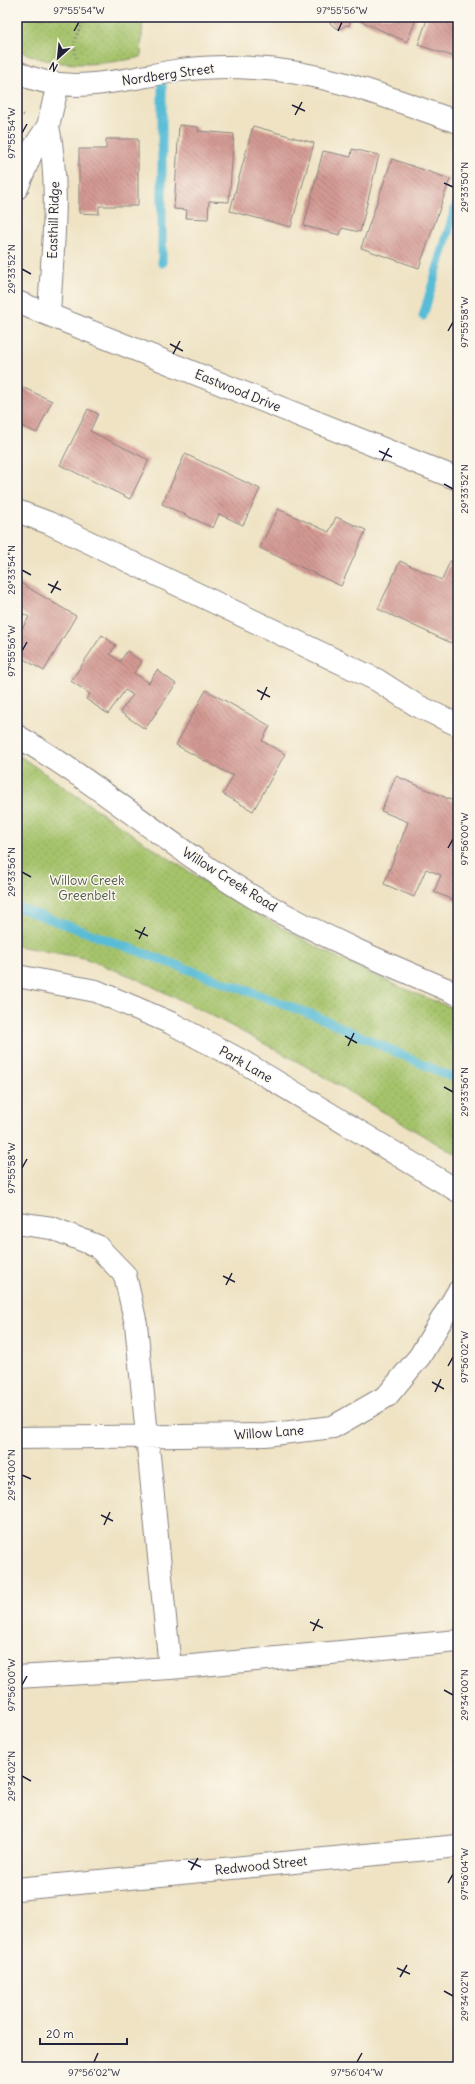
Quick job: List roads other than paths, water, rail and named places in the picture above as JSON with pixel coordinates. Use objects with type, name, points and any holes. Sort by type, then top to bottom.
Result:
[{"type":"street","name":"Nordberg Street","points":[[17,72],[29,78],[58,84],[90,85],[182,70],[213,67],[285,70],[327,79],[458,122]]},
{"type":"street","name":"Easthill Ridge","points":[[17,188],[19,179],[33,149],[48,126],[58,84]]},
{"type":"street","name":"Easthill Ridge","points":[[48,126],[53,150],[55,181],[49,314]]},
{"type":"street","name":"Eastwood Drive","points":[[17,302],[458,479]]},
{"type":"street","points":[[17,511],[49,523],[370,676],[416,705],[458,725]]},
{"type":"street","name":"Willow Creek Road","points":[[17,736],[55,758],[155,830],[255,898],[364,954],[458,994]]},
{"type":"street","name":"Park Lane","points":[[17,976],[96,991],[170,1023],[240,1060],[458,1191]]},
{"type":"street","points":[[17,1223],[52,1228],[97,1246],[125,1275],[136,1324],[170,1668]]},
{"type":"street","name":"Willow Lane","points":[[17,1438],[265,1435],[333,1427],[388,1396],[420,1356],[458,1292]]},
{"type":"street","points":[[17,1677],[170,1668],[458,1642]]},
{"type":"street","name":"Redwood Street","points":[[17,1889],[458,1846]]},
{"type":"waterway","points":[[162,74],[162,263]]},
{"type":"waterway","points":[[423,316],[458,199]]},
{"type":"waterway","points":[[17,907],[316,1016],[458,1080]]},
{"type":"park label","name":"Willow Creek Greenbelt","points":[[87,888]]}]
